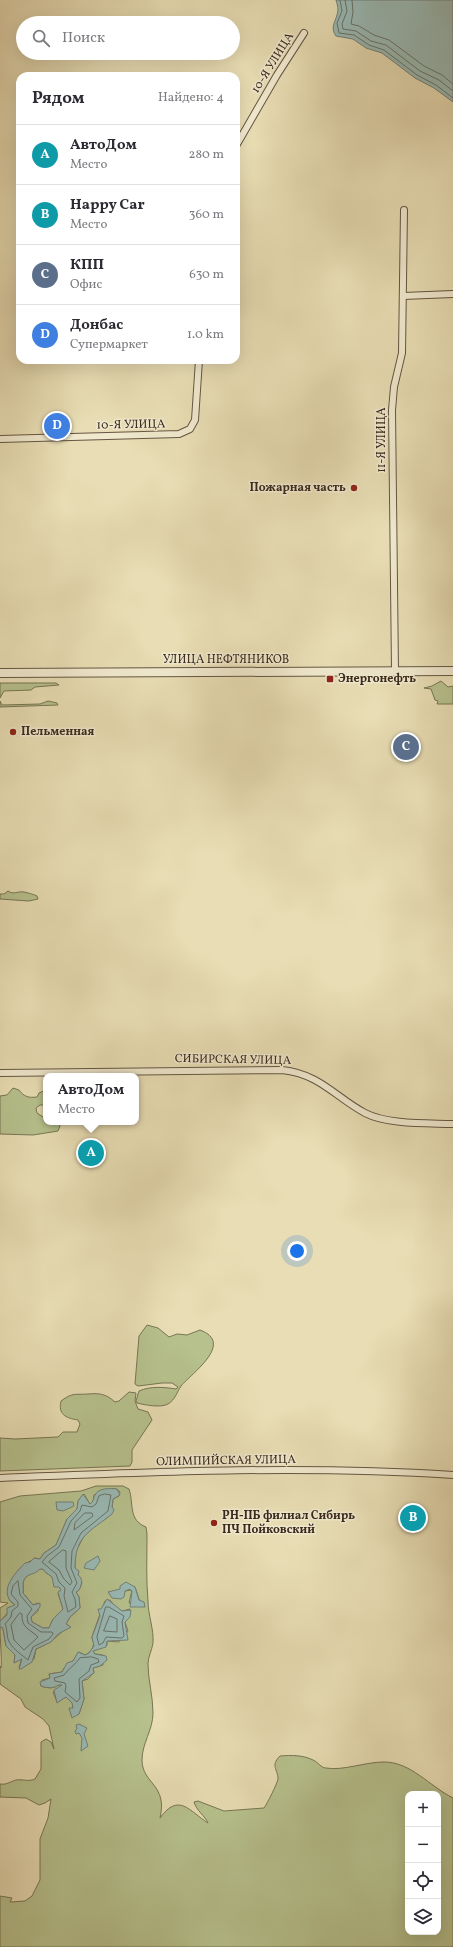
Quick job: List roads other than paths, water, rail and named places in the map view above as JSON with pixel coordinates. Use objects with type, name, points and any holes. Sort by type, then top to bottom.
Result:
[{"type":"street","name":"10-Я УЛИЦА","points":[[240,139],[277,75],[304,33]]},
{"type":"street","name":"11-Я УЛИЦА","points":[[395,671],[392,410],[394,386],[402,353],[404,210]]},
{"type":"street","points":[[403,296],[453,294]]},
{"type":"street","name":"10-Я УЛИЦА","points":[[0,439],[179,434],[190,428],[195,420],[199,364]]},
{"type":"street","name":"УЛИЦА НЕФТЯНИКОВ","points":[[0,673],[453,671]]},
{"type":"street","name":"СИБИРСКАЯ УЛИЦА","points":[[0,1073],[282,1070],[304,1074],[359,1109],[373,1116],[394,1120],[453,1124]]},
{"type":"street","name":"ОЛИМПИЙСКАЯ УЛИЦА","points":[[0,1478],[250,1471],[410,1472],[453,1475]]},
{"type":"water","points":[[336,0],[453,0],[453,102],[434,88],[415,78],[382,53],[366,48],[353,39],[336,36],[333,26],[338,10]]},
{"type":"water","points":[[117,1489],[120,1495],[113,1499],[112,1507],[114,1510],[112,1514],[85,1535],[78,1548],[75,1568],[79,1571],[78,1575],[80,1576],[81,1580],[80,1588],[76,1592],[79,1597],[80,1608],[70,1617],[66,1624],[71,1627],[58,1634],[51,1642],[36,1649],[32,1662],[19,1669],[22,1659],[14,1663],[15,1655],[6,1646],[3,1629],[2,1627],[0,1628],[0,1621],[7,1615],[7,1608],[15,1605],[9,1600],[7,1594],[7,1589],[11,1579],[25,1563],[30,1562],[34,1558],[40,1559],[44,1553],[56,1545],[67,1519],[77,1509],[78,1501],[83,1494],[90,1504],[99,1491]],"holes":[[[40,1569],[43,1569],[52,1577],[54,1587],[59,1587],[61,1590],[58,1592],[63,1609],[53,1619],[49,1628],[43,1628],[32,1622],[31,1617],[40,1607],[40,1603],[33,1605],[23,1593],[23,1581],[25,1578]]]},
{"type":"water","points":[[56,1502],[73,1502],[74,1506],[63,1511],[57,1510]]},
{"type":"water","points":[[98,1556],[100,1561],[94,1570],[84,1568],[86,1563]]},
{"type":"water","points":[[126,1582],[135,1587],[139,1600],[144,1602],[145,1607],[130,1607],[132,1591],[130,1589],[125,1591],[124,1597],[121,1599],[112,1598],[108,1592],[120,1589],[120,1586]]},
{"type":"water","points":[[107,1599],[122,1611],[131,1610],[130,1617],[125,1622],[128,1640],[107,1641],[106,1647],[93,1651],[95,1654],[106,1656],[107,1660],[100,1666],[93,1668],[94,1673],[82,1681],[84,1699],[79,1714],[72,1718],[69,1708],[73,1708],[72,1703],[66,1697],[57,1703],[54,1690],[62,1685],[48,1688],[41,1686],[40,1682],[50,1678],[49,1674],[62,1672],[67,1663],[73,1661],[78,1652],[85,1655],[89,1653],[94,1646],[92,1637],[100,1616],[98,1609],[101,1609]]},
{"type":"water","points":[[79,1724],[87,1728],[84,1734],[88,1746],[81,1751],[82,1738],[79,1733],[76,1734],[75,1731],[77,1729],[76,1725]]},
{"type":"place","name":"Донбас","points":[[57,426]]},
{"type":"place","name":"Пожарная часть","points":[[354,488]]},
{"type":"place","name":"Энергонефть","points":[[330,679]]},
{"type":"place","name":"Пельменная","points":[[13,732]]},
{"type":"place","name":"КПП","points":[[406,747]]},
{"type":"place","name":"АвтоДом","points":[[91,1153]]},
{"type":"place","name":"Happy Car","points":[[413,1518]]},
{"type":"place","name":"РН-ПБ филиал Сибирь ПЧ Пойковский","points":[[214,1523]]}]
